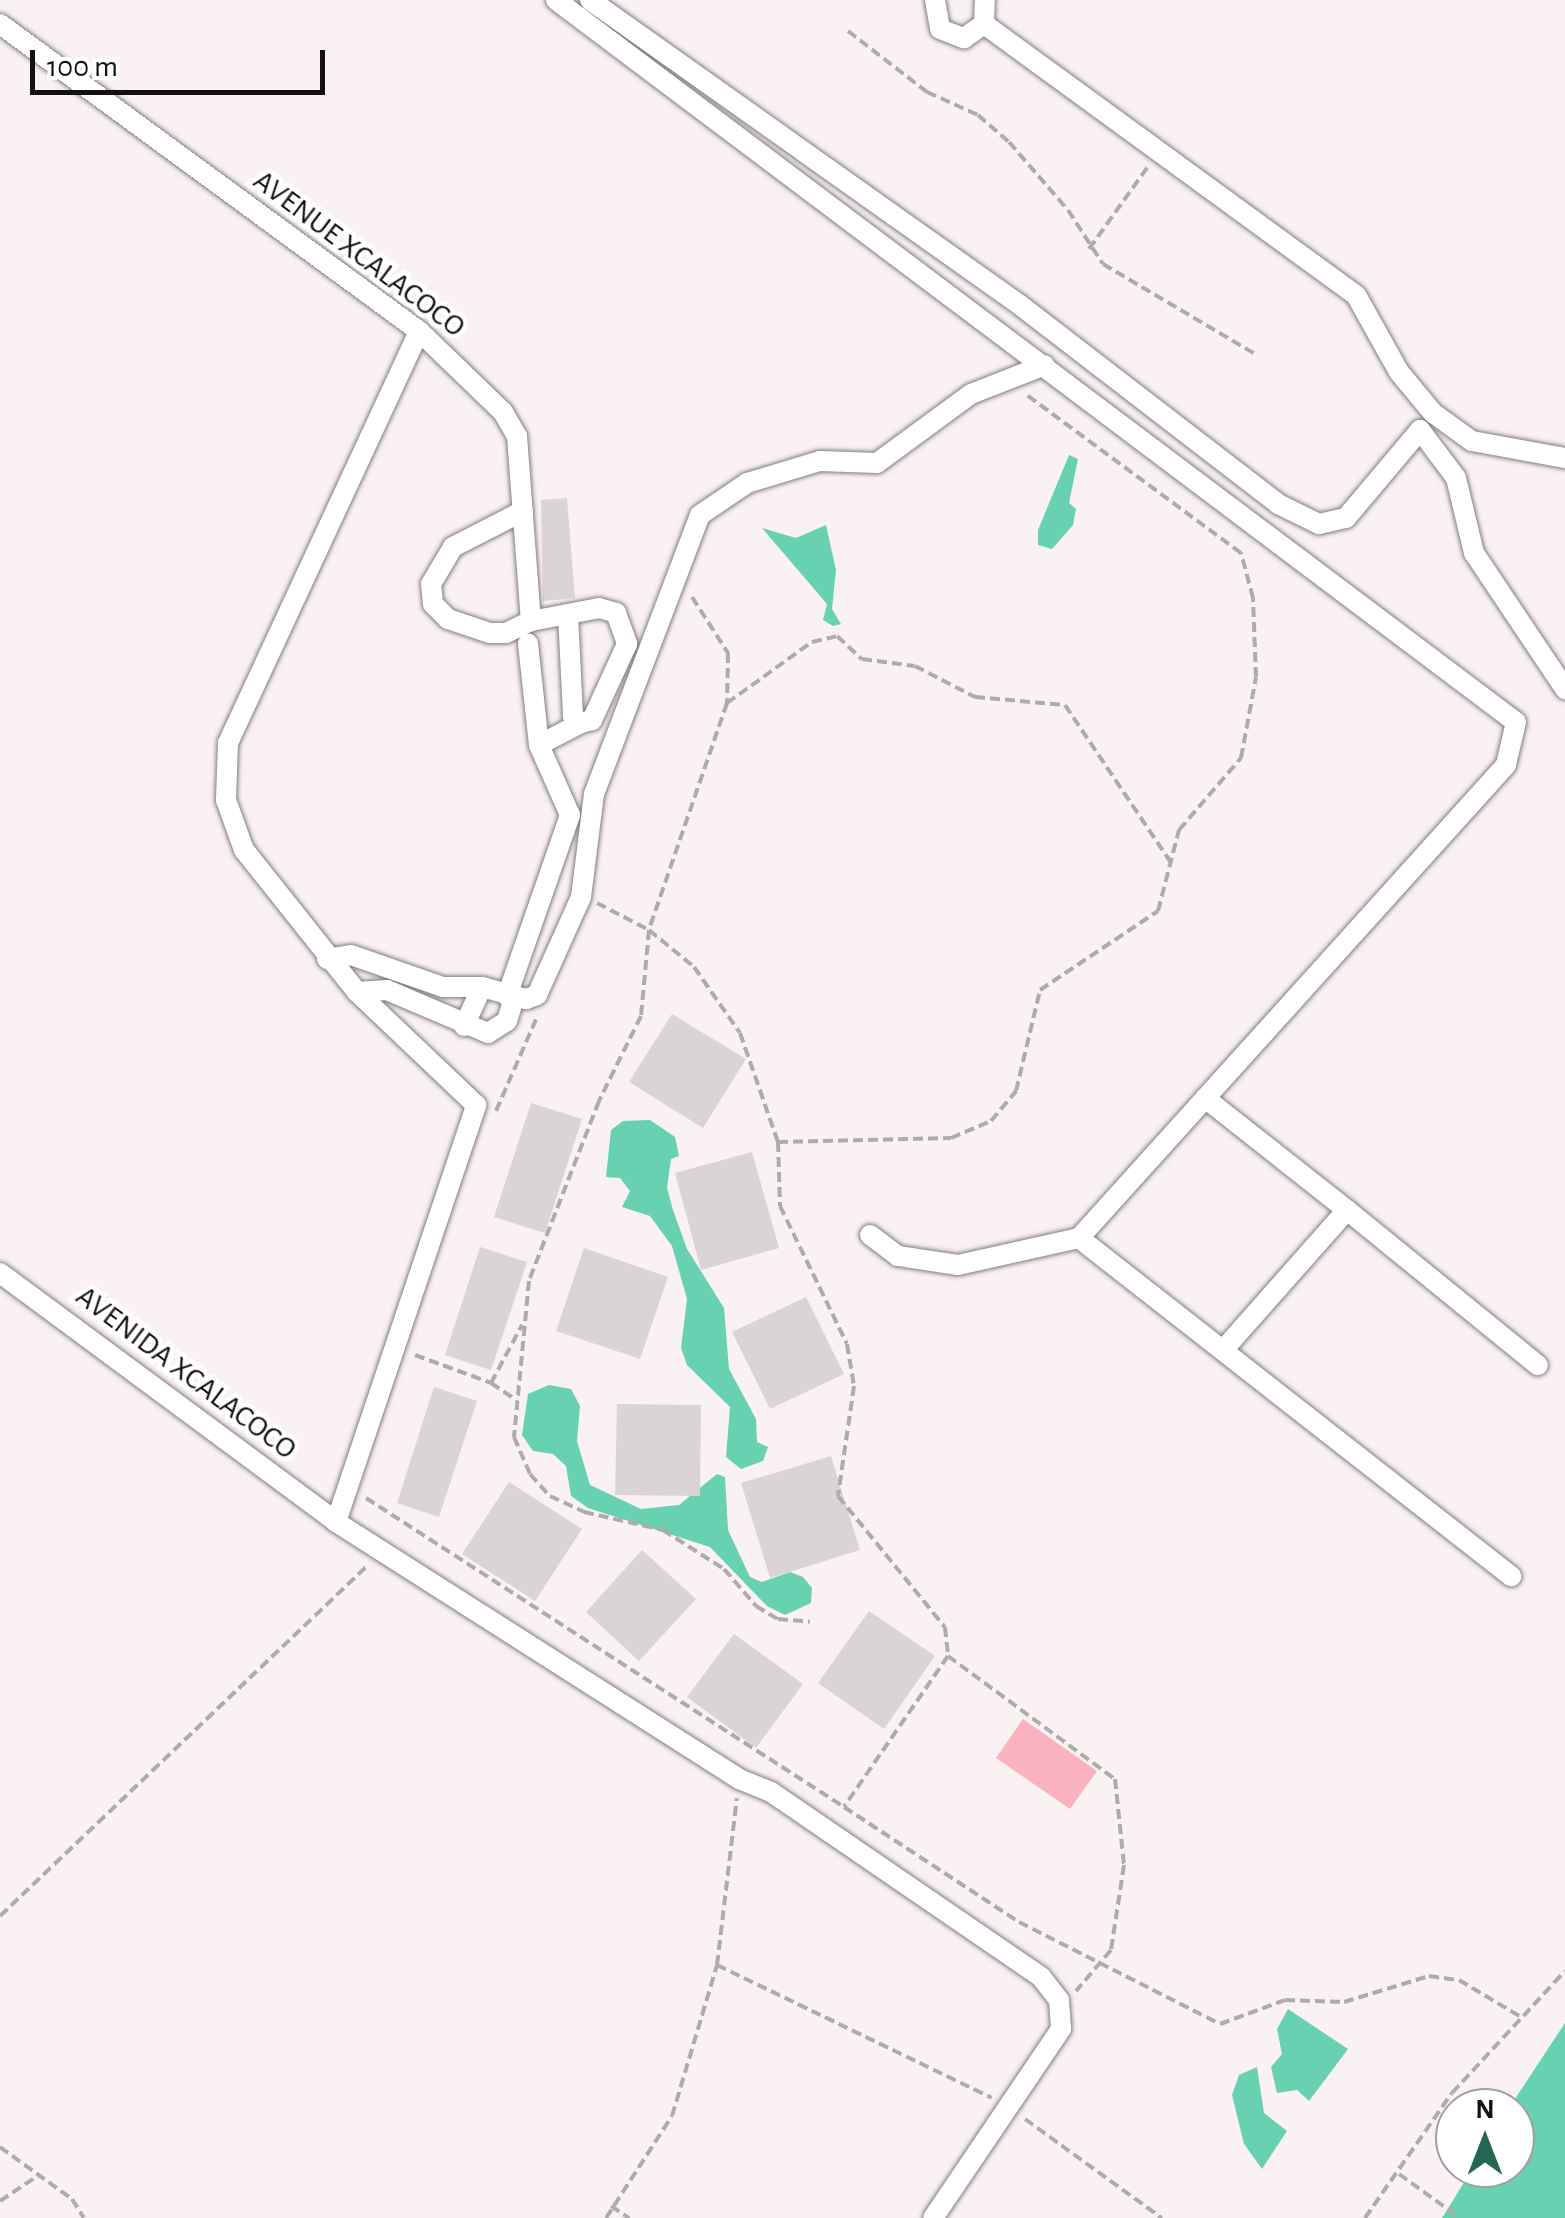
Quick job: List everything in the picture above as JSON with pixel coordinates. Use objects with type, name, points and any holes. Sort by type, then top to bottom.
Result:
[{"type":"street","points":[[556,0],[1516,722],[1506,765],[1079,1238],[958,1266],[898,1256],[870,1235]]},
{"type":"street","points":[[590,0],[1020,305],[1292,510],[1319,524],[1346,518],[1426,422]]},
{"type":"street","points":[[935,0],[935,22],[947,34],[972,35],[984,24],[985,0]]},
{"type":"street","name":"AVENUE XCALACOCO","points":[[0,24],[419,331],[503,412],[516,436],[531,621]]},
{"type":"street","points":[[984,24],[1356,295],[1456,478],[1482,568],[1565,689]]},
{"type":"street","points":[[336,1522],[476,1105],[357,992],[244,850],[226,800],[228,743],[419,331]]},
{"type":"street","points":[[327,958],[352,955],[443,987],[482,986],[511,997],[537,995],[581,896],[594,794],[700,515],[748,483],[820,461],[877,463],[971,394],[1045,365]]},
{"type":"street","points":[[1426,422],[1472,441],[1565,458]]},
{"type":"street","points":[[523,511],[453,547],[431,584],[433,604],[470,627],[506,633],[531,621],[599,608],[616,613],[625,626],[627,644],[592,720],[539,745]]},
{"type":"street","points":[[568,614],[573,716],[581,723]]},
{"type":"street","points":[[357,992],[387,990],[464,1026],[500,1030],[570,815],[539,745],[528,644]]},
{"type":"street","points":[[464,1026],[482,986]]},
{"type":"street","points":[[1206,1098],[1538,1364]]},
{"type":"street","points":[[1223,1350],[1347,1210]]},
{"type":"street","points":[[1079,1238],[1511,1576]]},
{"type":"street","name":"AVENIDA XCALACOCO","points":[[0,1273],[336,1522],[740,1779],[771,1792],[1042,1977],[1059,2000]]},
{"type":"street","points":[[933,2218],[1061,2028],[1059,2000]]},
{"type":"path","points":[[848,31],[927,92],[978,115],[1009,142],[1068,210],[1088,250],[1256,354]]},
{"type":"path","points":[[1088,250],[1159,152]]},
{"type":"path","points":[[778,1142],[951,1138],[991,1121],[1016,1091],[1040,990],[1158,911],[1179,830],[1241,758],[1256,677],[1253,598],[1241,552],[1033,396],[1010,391]]},
{"type":"path","points":[[689,592],[728,653],[727,703],[649,930],[641,1016],[564,1190],[529,1281],[514,1437],[530,1474],[550,1496],[584,1512],[663,1530],[724,1569],[756,1606],[778,1619],[810,1622]]},
{"type":"path","points":[[727,703],[812,642],[837,636],[862,659],[915,666],[974,697],[1064,705],[1172,864]]},
{"type":"path","points":[[588,899],[649,930],[694,967],[740,1032],[778,1142],[780,1206],[848,1344],[854,1386],[838,1496],[946,1628],[948,1656],[844,1808]]},
{"type":"path","points":[[495,1114],[542,1006]]},
{"type":"path","points":[[491,1382],[524,1323]]},
{"type":"path","points":[[405,1371],[411,1354],[491,1382],[515,1400]]},
{"type":"path","points":[[366,1486],[372,1508],[844,1808],[1098,1967],[1220,2024],[1285,2000],[1344,2002],[1429,1976],[1459,1980],[1521,2017]]},
{"type":"path","points":[[0,1916],[382,1552]]},
{"type":"path","points":[[948,1656],[1114,1780],[1124,1864],[1112,1950],[1080,1990],[1059,2000]]},
{"type":"path","points":[[606,2218],[672,2116],[717,1965],[740,1779]]},
{"type":"path","points":[[717,1965],[1006,2106],[1162,2218]]},
{"type":"path","points":[[1365,2218],[1452,2094],[1565,1971]]},
{"type":"path","points":[[0,2147],[72,2199],[84,2218]]},
{"type":"path","points":[[1397,2173],[1460,2218]]},
{"type":"path","points":[[0,2201],[39,2175]]},
{"type":"path","points":[[611,2206],[629,2218]]},
{"type":"shaded area","points":[[1069,455],[1078,459],[1069,503],[1076,509],[1073,525],[1052,549],[1038,545],[1038,530]]},
{"type":"shaded area","points":[[826,525],[836,570],[832,609],[841,624],[833,626],[823,620],[827,604],[762,528],[796,538]]},
{"type":"shaded area","points":[[650,1120],[675,1137],[679,1156],[671,1159],[667,1188],[673,1210],[687,1249],[724,1308],[729,1369],[756,1419],[757,1442],[768,1447],[763,1461],[741,1469],[726,1457],[730,1407],[687,1365],[681,1348],[687,1299],[672,1246],[650,1216],[622,1207],[630,1191],[620,1178],[606,1177],[611,1130],[623,1121]]},
{"type":"shaded area","points":[[549,1385],[571,1389],[580,1406],[577,1441],[590,1485],[641,1509],[679,1505],[717,1474],[725,1477],[728,1530],[750,1577],[762,1582],[790,1572],[803,1577],[812,1588],[811,1603],[785,1615],[767,1606],[710,1547],[588,1508],[571,1496],[566,1466],[553,1454],[533,1451],[522,1435],[528,1394]]},
{"type":"shaded area","points":[[1023,1719],[1097,1771],[1070,1809],[996,1758]]},
{"type":"shaded area","points":[[1288,2009],[1348,2049],[1309,2101],[1297,2090],[1277,2093],[1271,2067],[1282,2054],[1277,2029]]},
{"type":"shaded area","points":[[1565,2023],[1565,2218],[1442,2218],[1461,2188],[1535,2188],[1535,2088],[1522,2088]]},
{"type":"shaded area","points":[[1257,2067],[1264,2113],[1287,2131],[1262,2169],[1244,2144],[1232,2095],[1239,2075]]},
{"type":"building","points":[[567,498],[575,598],[543,601],[541,500]]},
{"type":"building","points":[[672,1014],[746,1059],[703,1128],[629,1082]]},
{"type":"building","points":[[531,1103],[582,1119],[545,1233],[494,1217]]},
{"type":"building","points":[[752,1152],[779,1248],[701,1270],[675,1173]]},
{"type":"building","points":[[480,1247],[527,1262],[491,1370],[445,1355]]},
{"type":"building","points":[[584,1248],[668,1277],[640,1359],[556,1331]]},
{"type":"building","points":[[806,1297],[844,1374],[770,1409],[732,1332]]},
{"type":"building","points":[[434,1387],[477,1401],[439,1517],[397,1503]]},
{"type":"building","points":[[617,1404],[701,1405],[700,1496],[615,1495]]},
{"type":"building","points":[[831,1456],[860,1550],[770,1578],[741,1483]]},
{"type":"building","points":[[509,1482],[582,1529],[535,1601],[462,1554]]},
{"type":"building","points":[[642,1550],[696,1599],[639,1661],[586,1612]]},
{"type":"building","points":[[869,1611],[935,1656],[884,1729],[818,1683]]},
{"type":"building","points":[[734,1634],[803,1684],[756,1748],[687,1697]]}]
